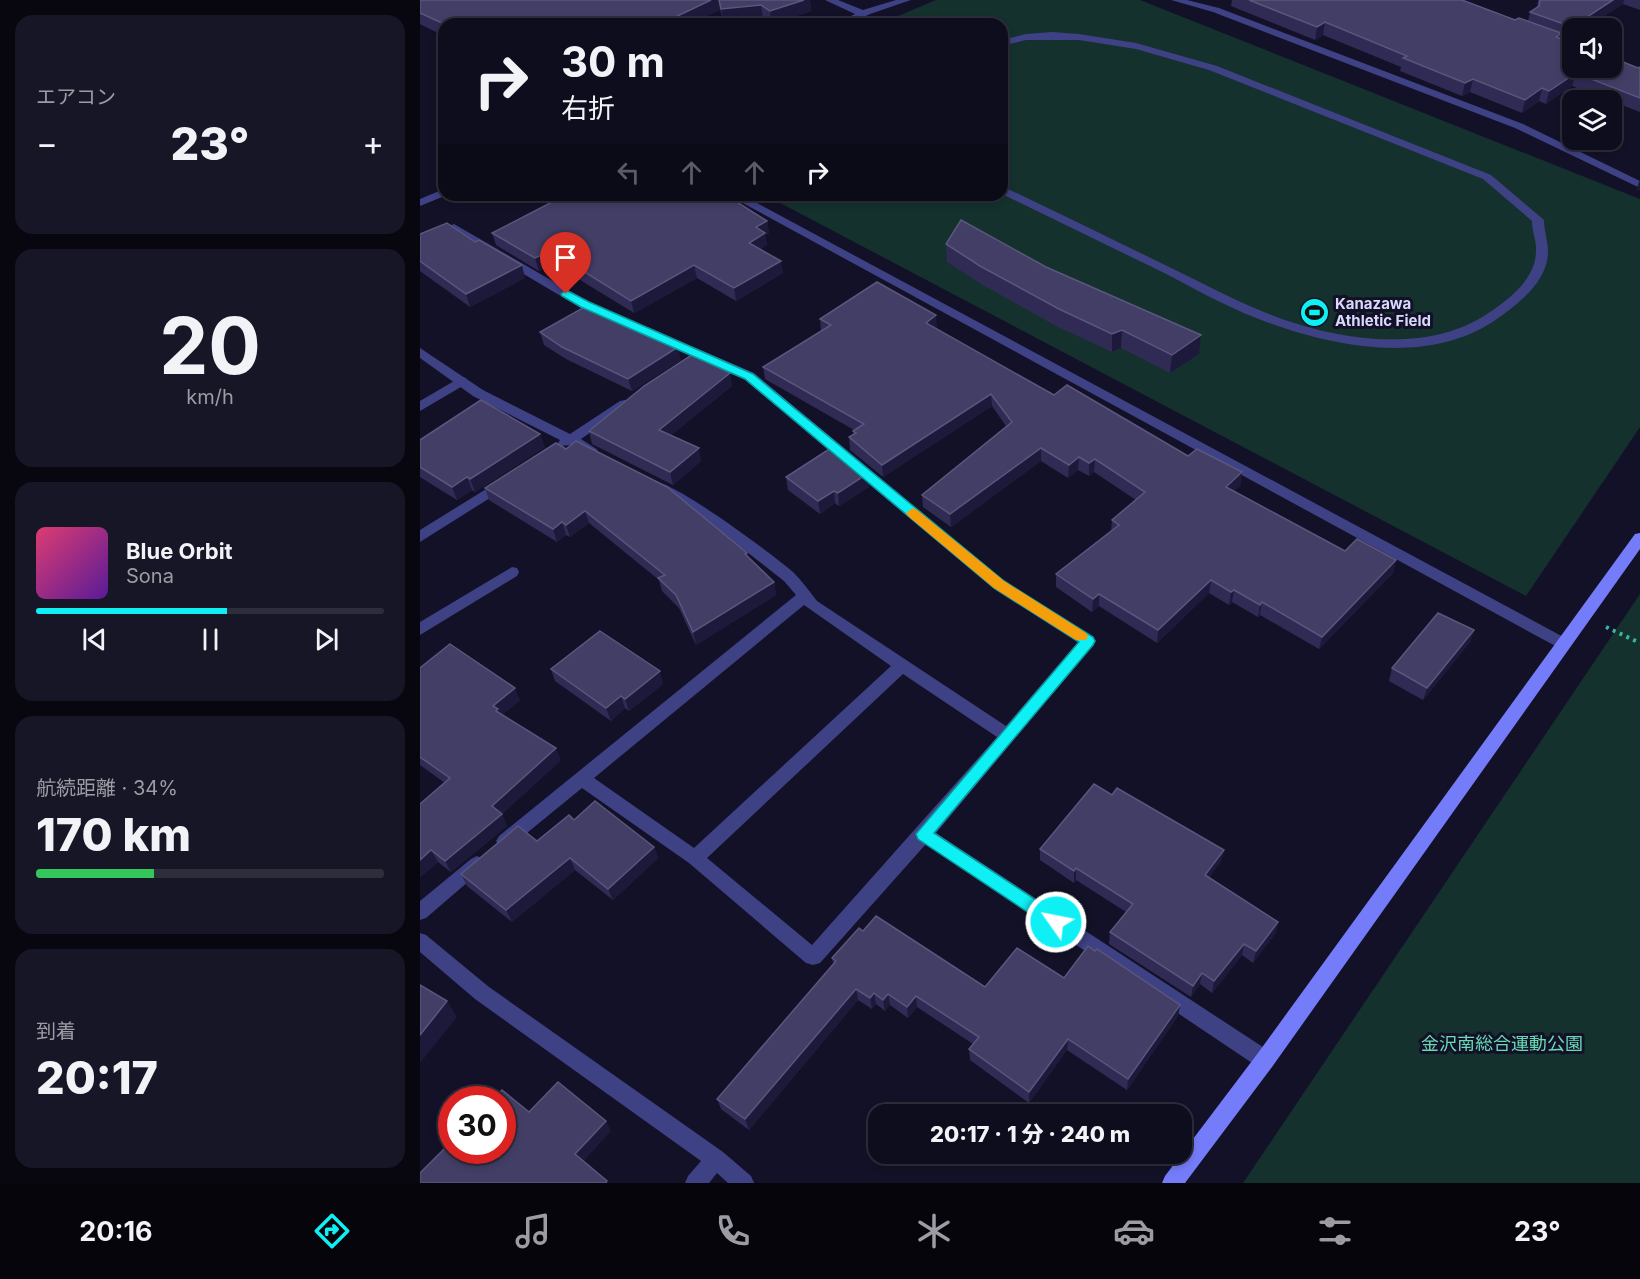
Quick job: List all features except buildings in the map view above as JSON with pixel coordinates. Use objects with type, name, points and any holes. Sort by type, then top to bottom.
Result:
[{"type":"street","points":[[830,0],[862,13],[906,0]]},
{"type":"street","points":[[852,18],[897,0]]},
{"type":"street","points":[[1176,0],[1216,10],[1519,126],[1640,185]]},
{"type":"street","points":[[1008,43],[1043,37],[1095,38],[1170,53],[1487,177],[1538,220],[1538,229],[1543,244],[1542,258],[1537,272],[1518,297],[1497,314],[1462,333],[1446,339],[1417,343],[1383,345],[1349,341],[1260,315],[1008,193]]},
{"type":"street","points":[[420,202],[438,194]]},
{"type":"street","points":[[745,201],[1564,644]]},
{"type":"street","points":[[420,242],[454,227],[585,305],[696,359],[749,376],[999,585],[1088,641],[924,834],[813,957],[696,858],[580,778]]},
{"type":"street","points":[[420,352],[478,393],[602,456]]},
{"type":"street","points":[[420,407],[460,381]]},
{"type":"street","points":[[550,453],[641,394]]},
{"type":"street","points":[[420,537],[520,472]]},
{"type":"street","points":[[645,478],[676,495],[752,548],[789,577],[812,605],[1008,736]]},
{"type":"street","points":[[1172,1183],[1265,1060],[1640,538]]},
{"type":"street","points":[[420,629],[512,572]]},
{"type":"street","points":[[420,912],[580,778],[805,596]]},
{"type":"street","points":[[696,858],[902,665]]},
{"type":"street","points":[[924,834],[1265,1060]]},
{"type":"street","points":[[420,941],[482,993],[716,1159],[744,1183]]},
{"type":"street","points":[[695,1183],[716,1159]]},
{"type":"path","points":[[1584,616],[1640,643]]},
{"type":"green space","name":"Kanazawa Athletic Field","points":[[936,0],[1140,0],[1640,199],[1640,427],[1526,596],[776,201],[1008,201],[1008,18],[893,18]]},
{"type":"green space","name":"金沢南総合運動公園","points":[[1640,594],[1640,1183],[1243,1183]]},
{"type":"slow traffic","points":[[913,513],[999,585],[1081,636]]},
{"type":"place","name":"Kanazawa Athletic Field","points":[[1314,313]]},
{"type":"route","points":[[566,294],[585,305],[749,376],[999,585],[1088,641],[924,834],[1056,922]]}]
